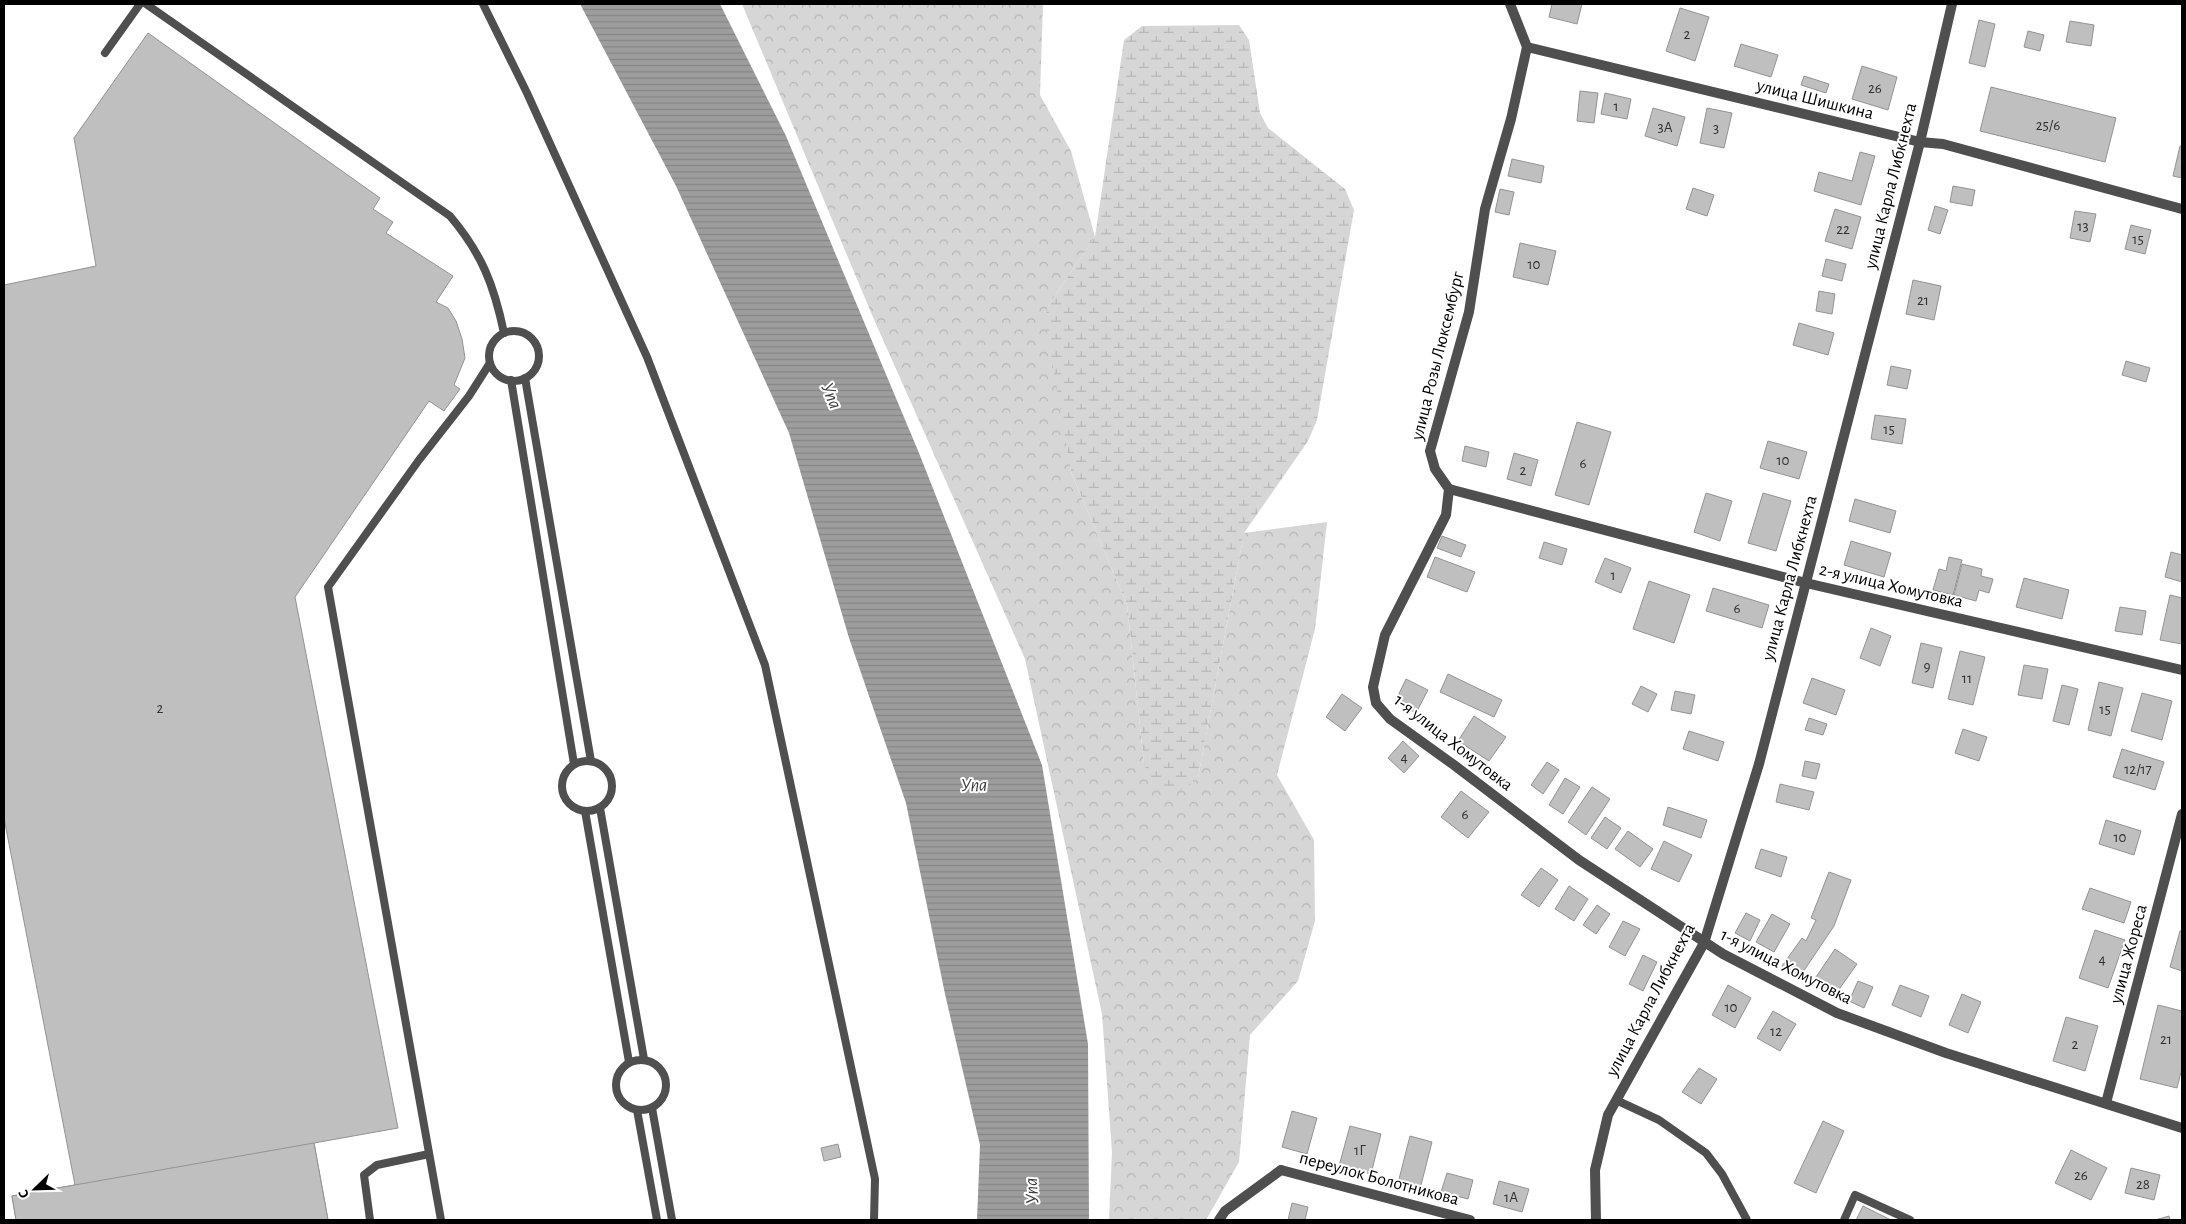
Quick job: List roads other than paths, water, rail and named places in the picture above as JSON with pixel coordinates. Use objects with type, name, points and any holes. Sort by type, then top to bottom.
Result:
[{"type":"street","points":[[1510,4],[1527,47]]},
{"type":"street","name":"улица Карла Либкнехта","points":[[1596,1220],[1595,1170],[1608,1115],[1704,943],[1759,764],[1920,142],[1952,4]]},
{"type":"street","name":"улица Шишкина","points":[[1527,47],[1920,142],[1942,144],[2182,209]]},
{"type":"street","name":"улица Розы Люксембург","points":[[1449,489],[1435,469],[1430,451],[1469,312],[1485,209],[1511,119],[1527,47]]},
{"type":"street","name":"2-я улица Хомутовка","points":[[1449,489],[1806,583],[2182,670]]},
{"type":"street","name":"1-я улица Хомутовка","points":[[1449,489],[1446,515],[1385,636],[1373,687],[1376,703],[1390,719],[1454,764],[1579,860],[1704,943],[1837,1013],[1946,1053],[2182,1128]]},
{"type":"street","name":"улица Жореса","points":[[2106,1103],[2182,814]]},
{"type":"street","name":"переулок Болотникова","points":[[1219,1220],[1225,1210],[1281,1170],[1470,1220]]},
{"type":"lane","points":[[105,53],[140,4]]},
{"type":"lane","points":[[146,4],[450,216],[477,253],[490,278],[499,305],[504,333]]},
{"type":"lane","points":[[483,4],[647,357],[765,665],[875,1178],[874,1220]]},
{"type":"lane","points":[[519,331],[532,339],[536,345],[538,352],[536,367],[525,378],[511,380],[498,375],[490,363],[490,349],[493,342],[504,333],[519,331]]},
{"type":"lane","points":[[441,1220],[328,587],[401,484],[468,396],[490,363]]},
{"type":"lane","points":[[525,378],[591,761]]},
{"type":"lane","points":[[511,380],[574,764]]},
{"type":"lane","points":[[591,761],[604,768],[612,782],[610,796],[600,808],[585,812],[570,805],[562,790],[564,776],[574,764],[591,761]]},
{"type":"lane","points":[[600,808],[644,1059]]},
{"type":"lane","points":[[585,812],[629,1062]]},
{"type":"lane","points":[[644,1059],[659,1066],[666,1081],[663,1096],[652,1108],[637,1110],[625,1105],[621,1101],[616,1089],[616,1076],[619,1070],[629,1062],[644,1059]]},
{"type":"lane","points":[[1616,1100],[1659,1120],[1706,1153],[1722,1174],[1747,1220]]},
{"type":"lane","points":[[652,1108],[672,1220]]},
{"type":"lane","points":[[637,1110],[657,1220]]},
{"type":"lane","points":[[370,1220],[364,1187],[364,1175],[377,1164],[429,1154]]},
{"type":"lane","points":[[1844,1220],[1855,1195],[1910,1220]]},
{"type":"water","name":"Упа","points":[[580,4],[720,4],[786,136],[919,453],[1042,765],[1088,1044],[1089,1220],[977,1220],[980,1145],[945,994],[906,803],[849,638],[789,433],[676,186]]}]
